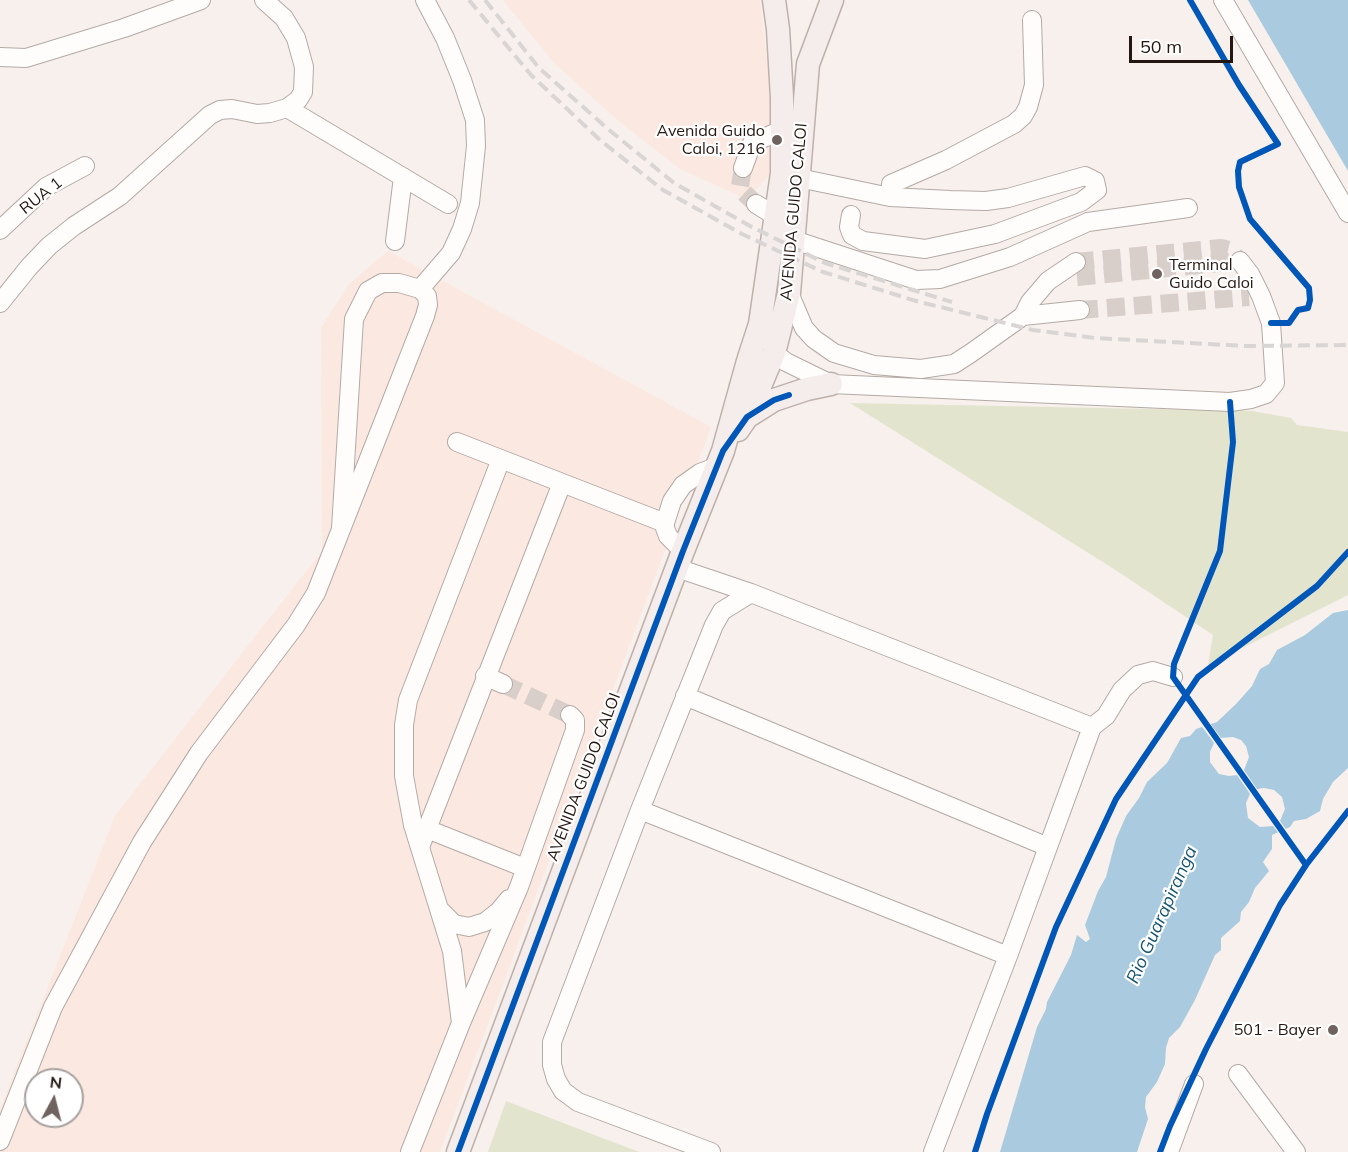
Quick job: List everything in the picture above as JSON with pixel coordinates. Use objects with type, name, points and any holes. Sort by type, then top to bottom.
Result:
[{"type":"main road","name":"AVENIDA GUIDO CALOI","points":[[458,1152],[720,459],[760,324],[782,173],[780,64],[774,0]]},
{"type":"main road","name":"AVENIDA GUIDO CALOI","points":[[720,459],[747,417],[774,352],[789,293],[808,64],[832,0]]},
{"type":"main road","points":[[760,324],[774,352]]},
{"type":"main road","points":[[747,417],[774,400],[831,384]]},
{"type":"street","points":[[0,57],[26,58],[124,28],[201,0]]},
{"type":"street","points":[[0,303],[49,246],[74,226],[120,196],[210,115],[220,110],[257,114],[287,108],[298,100],[303,92],[304,67],[296,38],[284,18],[264,0]]},
{"type":"street","points":[[420,289],[451,253],[462,229],[470,203],[476,146],[475,120],[462,80],[445,38],[425,0]]},
{"type":"street","points":[[1224,0],[1348,213]]},
{"type":"street","points":[[891,191],[1014,124],[1023,116],[1034,85],[1032,20]]},
{"type":"street","points":[[287,108],[448,204]]},
{"type":"street","points":[[744,168],[752,143],[782,130]]},
{"type":"street","name":"RUA 1","points":[[0,230],[46,187],[85,166]]},
{"type":"street","points":[[799,172],[891,191],[986,201],[1008,198],[1085,176],[1095,181],[1097,190],[1082,202],[995,234],[925,249],[863,241],[852,235],[849,227],[851,215]]},
{"type":"street","points":[[395,242],[403,177]]},
{"type":"street","points":[[756,204],[777,217]]},
{"type":"street","points":[[794,240],[916,280],[940,279],[1010,257],[1088,222],[1188,207]]},
{"type":"street","points":[[774,352],[786,362],[831,384],[1230,402],[1251,399],[1266,394],[1275,383],[1271,323],[1255,297],[1250,274],[1240,261]]},
{"type":"street","points":[[789,293],[804,328],[814,339],[834,353],[874,365],[921,369],[954,364],[1023,316],[1030,302],[1048,281],[1077,269]]},
{"type":"street","points":[[0,1142],[53,1007],[142,842],[199,753],[296,625],[320,585],[428,305],[427,296],[420,289],[399,283],[382,284],[368,291],[354,319],[341,528]]},
{"type":"street","points":[[1023,316],[1080,310]]},
{"type":"street","points":[[457,442],[665,523]]},
{"type":"street","points":[[461,1023],[452,951],[413,825],[404,776],[404,725],[408,700],[501,459]]},
{"type":"street","points":[[720,459],[682,485],[672,501],[665,523],[668,536],[680,560],[751,593],[1092,726]]},
{"type":"street","points":[[420,847],[562,483]]},
{"type":"street","points":[[711,1152],[578,1102],[563,1091],[552,1065],[552,1042],[640,810],[714,625],[722,611],[751,593]]},
{"type":"street","points":[[933,1152],[1092,726],[1106,716],[1122,690],[1138,675],[1153,671],[1173,677]]},
{"type":"street","points":[[485,676],[504,684]]},
{"type":"street","points":[[685,696],[1048,847]]},
{"type":"street","points":[[410,1152],[461,1023],[519,887],[575,730],[575,720],[570,715]]},
{"type":"street","points":[[640,810],[1008,956]]},
{"type":"street","points":[[427,829],[525,868]]},
{"type":"street","points":[[440,910],[454,924],[469,927],[485,922],[499,911],[519,887]]},
{"type":"street","points":[[1238,1074],[1296,1152]]},
{"type":"street","points":[[1169,1152],[1194,1084]]},
{"type":"shaded area","points":[[503,0],[760,0],[772,103],[773,171],[747,199],[680,169],[620,122],[555,64]]},
{"type":"shaded area","points":[[388,251],[711,427],[440,1152],[0,1152],[0,1109],[115,816],[322,551],[321,328],[349,284]]},
{"type":"green space","points":[[850,403],[1252,411],[1291,418],[1297,425],[1348,432],[1348,595],[1208,665],[1213,635],[1117,571]]},
{"type":"green space","points":[[506,1101],[639,1152],[488,1152]]},
{"type":"water","points":[[1248,0],[1348,0],[1348,171]]},
{"type":"water","name":"Rio Guarapiranga","points":[[1348,610],[1348,768],[1333,782],[1323,799],[1320,811],[1306,819],[1294,821],[1290,827],[1272,835],[1272,849],[1263,862],[1269,871],[1255,888],[1249,902],[1241,912],[1240,921],[1221,938],[1221,950],[1215,955],[1195,1000],[1180,1027],[1169,1038],[1165,1064],[1157,1082],[1146,1097],[1145,1107],[1148,1119],[1137,1152],[1000,1152],[1037,1027],[1071,955],[1077,935],[1086,942],[1090,939],[1085,925],[1106,877],[1116,839],[1126,816],[1147,782],[1167,763],[1181,738],[1190,736],[1196,729],[1217,722],[1236,704],[1252,686],[1260,669],[1269,664],[1277,650],[1305,635],[1333,613]]},
{"type":"pier","points":[[1209,722],[1221,738],[1233,737],[1241,740],[1246,746],[1249,757],[1244,770],[1257,789],[1274,790],[1282,797],[1285,809],[1280,821],[1288,832],[1280,835],[1273,826],[1260,827],[1248,818],[1246,803],[1250,794],[1237,775],[1219,774],[1210,762],[1210,752],[1214,743],[1200,724]]},
{"type":"tunnel","points":[[743,168],[741,190],[756,204]]},
{"type":"tunnel","points":[[1076,262],[1221,248],[1229,250],[1240,261]]},
{"type":"tunnel","points":[[1077,277],[1240,261]]},
{"type":"tunnel","points":[[1080,310],[1249,297]]},
{"type":"tunnel","points":[[503,684],[570,715]]},
{"type":"railway","points":[[469,0],[531,75],[600,140],[663,190],[742,234],[823,272],[916,301],[1033,330],[1095,338],[1245,346],[1348,345]]},
{"type":"railway","points":[[485,0],[539,68],[674,183],[750,226],[825,263],[952,302]]},
{"type":"cycle path","points":[[1190,0],[1239,85],[1278,144],[1240,162],[1238,171],[1239,187],[1250,219],[1309,288],[1308,308],[1298,310],[1289,323],[1271,323]]},
{"type":"cycle path","points":[[458,1152],[683,551],[723,451],[747,417],[774,400],[789,395]]},
{"type":"cycle path","points":[[1230,402],[1233,442],[1220,551],[1174,664],[1173,677],[1306,865]]},
{"type":"cycle path","points":[[975,1152],[1056,927],[1116,799],[1198,677],[1317,586],[1348,552]]},
{"type":"cycle path","points":[[1160,1152],[1206,1049],[1280,905],[1306,865],[1348,811]]},
{"type":"place","name":"Avenida Guido Caloi, 1216","points":[[777,140]]},
{"type":"place","name":"Terminal Guido Caloi","points":[[1157,274]]},
{"type":"place","name":"501 - Bayer","points":[[1333,1030]]}]
